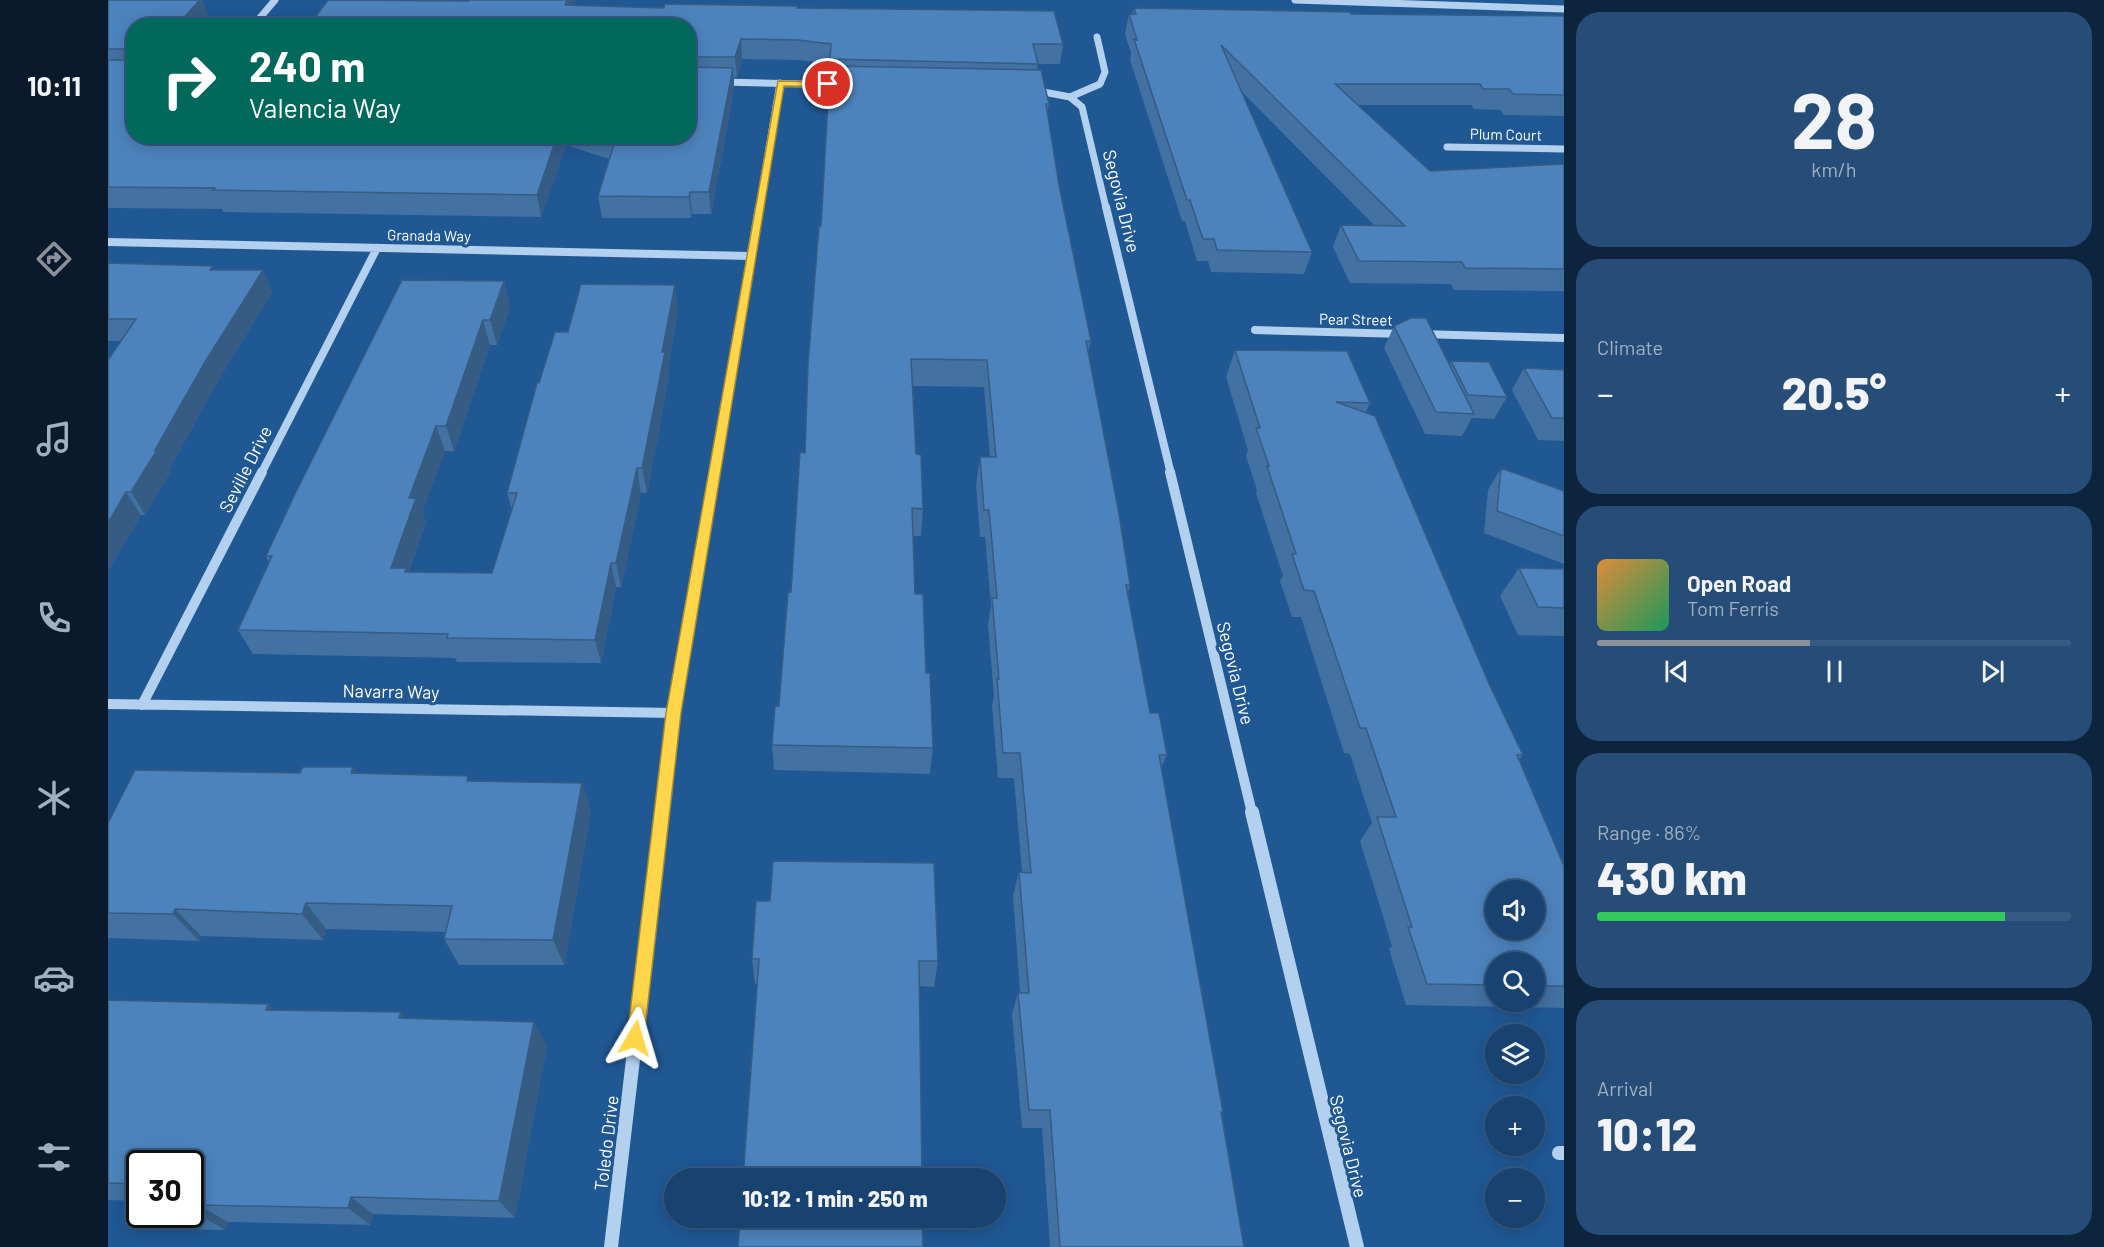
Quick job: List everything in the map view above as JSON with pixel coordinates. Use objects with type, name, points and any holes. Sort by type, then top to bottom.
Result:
[{"type":"street","points":[[259,18],[274,0]]},
{"type":"street","points":[[1295,0],[1564,9]]},
{"type":"street","points":[[1019,90],[1043,90],[1070,97],[1100,84],[1105,72],[1097,37]]},
{"type":"street","points":[[711,82],[852,85]]},
{"type":"street","name":"Toledo Drive","points":[[611,1247],[674,713],[780,83]]},
{"type":"street","name":"Segovia Drive","points":[[1070,97],[1082,107],[1357,1247]]},
{"type":"street","name":"Plum Court","points":[[1447,147],[1564,149]]},
{"type":"street","name":"Granada Way","points":[[108,242],[750,255]]},
{"type":"street","name":"Seville Drive","points":[[142,705],[377,248]]},
{"type":"street","name":"Pear Street","points":[[1255,330],[1564,338]]},
{"type":"street","name":"Navarra Way","points":[[108,704],[674,713]]},
{"type":"building","points":[[108,0],[200,0],[183,18],[126,18],[126,50],[108,49]]},
{"type":"building","points":[[328,0],[567,0],[565,5],[664,8],[665,4],[1054,11],[1063,44],[1033,44],[1038,64],[830,59],[831,44],[798,40],[741,39],[735,57],[696,57],[696,18],[315,18]]},
{"type":"building","points":[[1134,8],[1350,12],[1351,14],[1564,16],[1564,95],[1513,94],[1509,89],[1483,89],[1480,84],[1335,84],[1430,171],[1564,164],[1564,269],[1465,268],[1462,262],[1359,261],[1341,225],[1405,226],[1221,45],[1312,252],[1217,250],[1214,239],[1203,239],[1190,200],[1187,200],[1134,39],[1137,40],[1129,14],[1136,14]]},
{"type":"building","points":[[108,60],[125,60],[126,144],[554,144],[537,195],[108,187]]},
{"type":"building","points":[[830,66],[1041,70],[1049,104],[1046,104],[1059,185],[1091,341],[1086,341],[1119,514],[1130,585],[1126,585],[1150,713],[1159,713],[1167,755],[1159,755],[1223,1112],[1221,1112],[1244,1247],[1060,1247],[1050,1110],[1029,1110],[1018,993],[1029,993],[1019,872],[1031,873],[1020,753],[1003,753],[992,598],[997,598],[989,510],[984,510],[980,457],[996,457],[987,360],[911,359],[916,454],[921,455],[923,509],[912,508],[915,594],[923,594],[926,673],[930,673],[933,748],[772,745],[775,706],[779,706],[788,592],[791,592],[800,452],[805,453],[808,364],[819,226],[821,226]]},
{"type":"building","points":[[696,67],[733,68],[709,192],[690,192],[689,197],[598,196],[614,144],[696,144]]},
{"type":"building","points":[[108,263],[213,266],[210,270],[263,270],[205,362],[155,450],[157,450],[131,492],[126,492],[108,523],[108,360],[136,319],[108,319]]},
{"type":"building","points":[[402,280],[504,281],[490,320],[483,320],[446,426],[436,426],[409,498],[416,498],[391,568],[406,568],[405,572],[492,573],[517,493],[507,493],[537,383],[539,383],[555,332],[568,332],[581,284],[675,285],[662,352],[665,352],[642,468],[637,468],[616,563],[611,563],[595,640],[447,638],[448,634],[238,630],[272,556],[266,556],[294,496]]},
{"type":"building","points":[[1411,318],[1426,318],[1474,414],[1436,412],[1394,326]]},
{"type":"building","points":[[1235,350],[1347,351],[1370,403],[1336,402],[1375,416],[1490,686],[1523,755],[1517,755],[1564,866],[1564,986],[1545,986],[1545,952],[1485,952],[1485,985],[1427,984],[1408,927],[1412,927],[1377,817],[1396,817],[1366,728],[1360,728],[1314,591],[1304,590],[1292,554],[1296,554],[1256,428],[1260,428]]},
{"type":"building","points":[[1451,361],[1489,362],[1507,397],[1468,395]]},
{"type":"building","points":[[1524,368],[1564,370],[1564,418],[1552,418]]},
{"type":"building","points":[[1501,468],[1564,491],[1564,536],[1497,511]]},
{"type":"building","points":[[1519,568],[1564,569],[1564,608],[1538,607]]},
{"type":"building","points":[[303,767],[353,767],[351,773],[468,776],[467,781],[582,783],[553,940],[444,939],[452,906],[306,903],[302,914],[175,909],[173,914],[108,913],[108,823],[135,770],[300,773]]},
{"type":"building","points":[[773,861],[934,863],[938,961],[919,961],[922,1168],[744,1168],[759,959],[752,959],[756,901],[770,901]]},
{"type":"building","points":[[108,1000],[268,1004],[266,1010],[401,1012],[399,1018],[534,1022],[499,1201],[351,1197],[348,1208],[204,1205],[204,1150],[126,1150],[126,1184],[108,1183]]},
{"type":"building","points":[[739,1228],[922,1228],[923,1247],[738,1247]]},
{"type":"route","points":[[635,1038],[674,713],[780,83],[828,84]]}]
